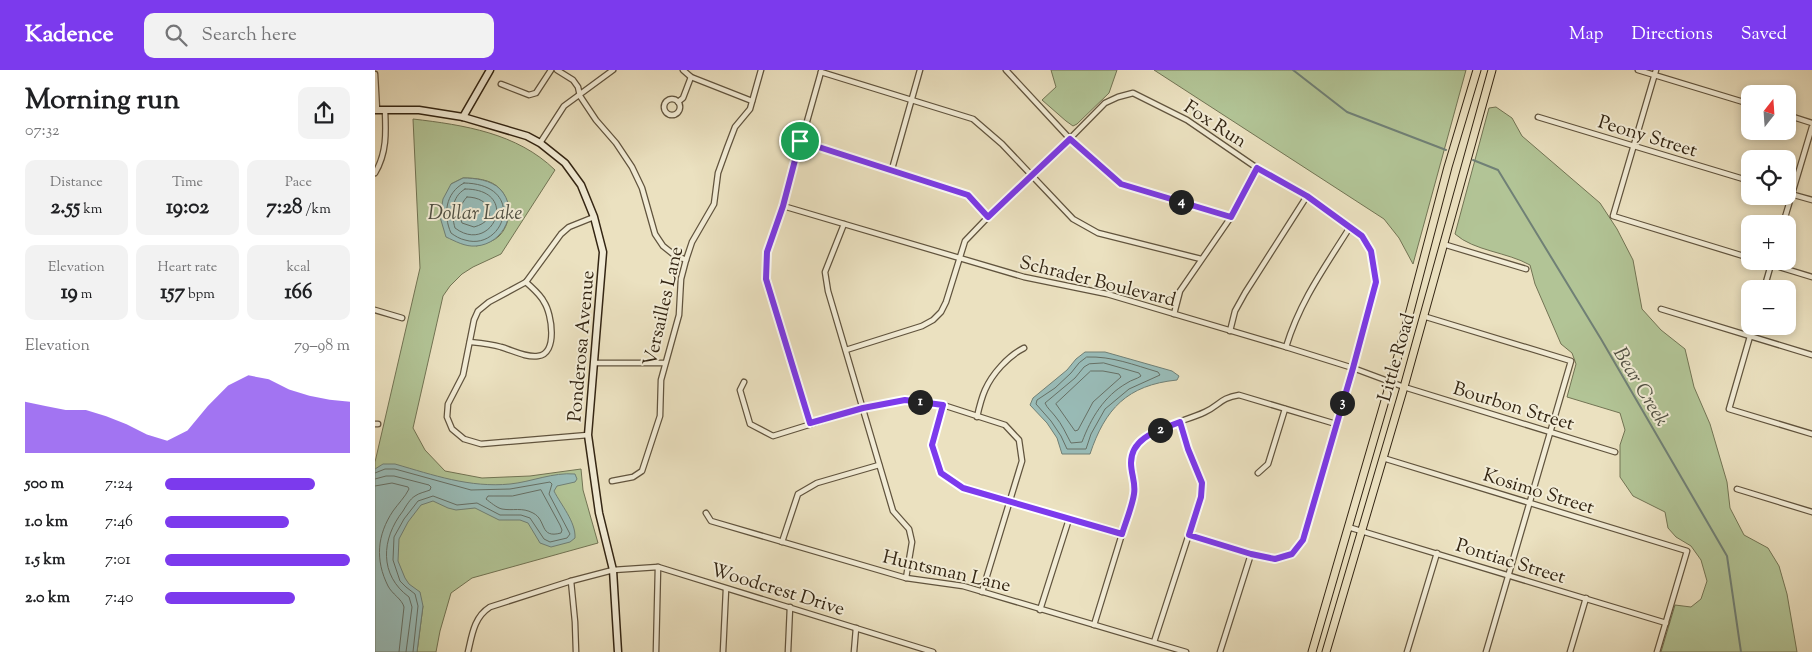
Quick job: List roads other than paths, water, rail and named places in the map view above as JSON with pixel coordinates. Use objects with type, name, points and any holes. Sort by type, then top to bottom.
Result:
[{"type":"main road","name":"Little Road","points":[[1312,652],[1349,527],[1448,167],[1477,70]]},
{"type":"main road","name":"Little Road","points":[[1326,652],[1404,387],[1491,70]]},
{"type":"street","points":[[463,117],[490,70]]},
{"type":"street","points":[[501,84],[529,95],[536,93],[551,70]]},
{"type":"street","points":[[557,70],[573,80],[578,87],[580,96],[632,167],[642,188],[655,234],[663,246],[673,254],[686,260]]},
{"type":"street","points":[[540,143],[564,106],[613,70]]},
{"type":"street","points":[[683,70],[691,78],[752,101]]},
{"type":"street","name":"Versailles Lane","points":[[612,481],[636,476],[642,471],[660,416],[661,380],[679,316],[681,278],[686,260],[692,242],[714,204],[718,173],[735,127],[750,109],[761,70]]},
{"type":"street","points":[[892,169],[921,70]]},
{"type":"street","points":[[1005,70],[1070,139],[1121,184],[1231,217]]},
{"type":"street","points":[[1637,70],[1655,73],[1741,101]]},
{"type":"street","points":[[810,423],[766,279],[767,252],[783,206],[821,71],[973,119],[1002,144],[1033,175],[1073,219],[1097,233],[1201,259]]},
{"type":"street","points":[[1655,73],[1613,216],[1741,255]]},
{"type":"street","points":[[375,74],[379,110],[387,134],[385,150],[376,171]]},
{"type":"street","points":[[678,102],[683,98],[691,78]]},
{"type":"street","name":"Fox Run","points":[[1070,139],[1105,104],[1117,97],[1133,93],[1187,120],[1257,168],[1307,196],[1362,236],[1371,251],[1376,282],[1303,540],[1292,554],[1275,559],[1251,554],[1189,535]]},
{"type":"street","name":"Ponderosa Avenue","points":[[379,110],[419,110],[463,117],[527,136],[540,143],[565,163],[581,185],[594,217],[603,252],[588,435],[599,513],[613,570],[618,652]]},
{"type":"street","name":"Peony Street","points":[[1538,117],[1741,178]]},
{"type":"street","points":[[1796,118],[1812,122]]},
{"type":"street","points":[[1796,175],[1812,127]]},
{"type":"street","points":[[846,350],[922,326],[933,320],[941,312],[946,302],[965,241],[1070,139]]},
{"type":"street","points":[[800,141],[968,195],[988,217]]},
{"type":"street","points":[[1174,314],[1180,291],[1231,217],[1257,168]]},
{"type":"street","points":[[1796,195],[1812,200]]},
{"type":"street","points":[[1230,331],[1235,311],[1245,293],[1307,196]]},
{"type":"street","name":"Schrader Boulevard","points":[[783,206],[1024,277],[1107,294],[1286,347],[1353,368],[1404,387]]},
{"type":"street","points":[[588,435],[481,444],[463,439],[452,429],[447,417],[448,404],[463,375],[474,320],[478,311],[489,302],[526,282],[561,234],[569,227],[594,217]]},
{"type":"street","points":[[844,224],[825,272],[828,291],[893,511],[909,529],[912,542],[906,578]]},
{"type":"street","points":[[1286,347],[1303,301],[1350,227]]},
{"type":"street","points":[[1443,244],[1526,269]]},
{"type":"street","points":[[1792,270],[1812,277]]},
{"type":"street","points":[[470,342],[499,346],[536,357],[543,355],[547,351],[552,327],[549,310],[537,292],[526,282]]},
{"type":"street","points":[[375,310],[402,318]]},
{"type":"street","points":[[1661,310],[1812,355]]},
{"type":"street","points":[[1423,316],[1571,361],[1486,652]]},
{"type":"street","points":[[1750,336],[1729,409],[1812,434]]},
{"type":"street","points":[[977,417],[985,390],[998,371],[1015,352],[1024,348]]},
{"type":"street","name":"Versailles Lane","points":[[594,363],[665,363]]},
{"type":"street","points":[[743,382],[740,390],[750,424],[773,436],[863,408],[905,400],[943,405],[1005,425],[1019,440],[1022,461],[983,592]]},
{"type":"street","name":"Bourbon Street","points":[[1404,387],[1615,452]]},
{"type":"street","points":[[1094,625],[1134,495],[1135,481],[1131,464],[1133,450],[1140,440],[1151,433],[1207,411],[1218,402],[1230,396],[1239,395],[1336,424]]},
{"type":"street","points":[[943,405],[932,445],[941,473],[963,488],[1122,534]]},
{"type":"street","points":[[1258,473],[1267,464],[1285,409]]},
{"type":"street","points":[[1154,642],[1201,497],[1202,483],[1188,449],[1180,422]]},
{"type":"street","name":"Kosimo Street","points":[[1383,458],[1687,551],[1666,623]]},
{"type":"street","points":[[783,542],[798,494],[817,483],[879,465]]},
{"type":"street","points":[[1737,489],[1812,512]]},
{"type":"street","name":"Huntsman Lane","points":[[706,513],[711,521],[906,578],[963,586],[1186,652]]},
{"type":"street","points":[[1040,610],[1069,519]]},
{"type":"street","name":"Pontiac Street","points":[[1349,527],[1666,623]]},
{"type":"street","points":[[1407,652],[1437,553]]},
{"type":"street","points":[[1220,652],[1251,554]]},
{"type":"street","points":[[656,652],[658,567]]},
{"type":"street","name":"Woodcrest Drive","points":[[469,652],[477,619],[482,612],[490,607],[571,581],[613,570],[658,567],[933,652]]},
{"type":"street","points":[[571,581],[576,652]]},
{"type":"street","points":[[723,652],[726,589]]},
{"type":"street","points":[[1570,652],[1585,598]]},
{"type":"street","points":[[788,652],[790,607]]},
{"type":"street","points":[[1657,652],[1666,623]]},
{"type":"street","points":[[854,652],[856,628]]},
{"type":"water","name":"Dollar Lake","points":[[463,178],[478,179],[492,183],[506,197],[509,206],[509,216],[506,225],[501,233],[486,244],[468,246],[446,237],[440,217],[443,199],[451,184]]},
{"type":"water","points":[[1085,352],[1105,352],[1172,371],[1179,376],[1177,380],[1144,387],[1120,402],[1103,424],[1090,454],[1062,454],[1057,438],[1047,423],[1030,405],[1033,398],[1067,370]]},
{"type":"water","points":[[383,464],[395,464],[452,480],[495,485],[518,483],[559,474],[575,474],[577,479],[575,482],[557,486],[554,491],[571,520],[575,538],[570,542],[551,547],[540,543],[528,523],[520,520],[499,520],[475,508],[456,510],[433,501],[421,505],[408,522],[399,539],[398,561],[409,584],[420,592],[423,606],[417,652],[375,652],[375,469]]},
{"type":"waterway","points":[[1293,70],[1347,112],[1446,150]]},
{"type":"waterway","name":"Bear Creek","points":[[1473,160],[1498,170],[1601,339],[1727,556],[1741,652]]}]
